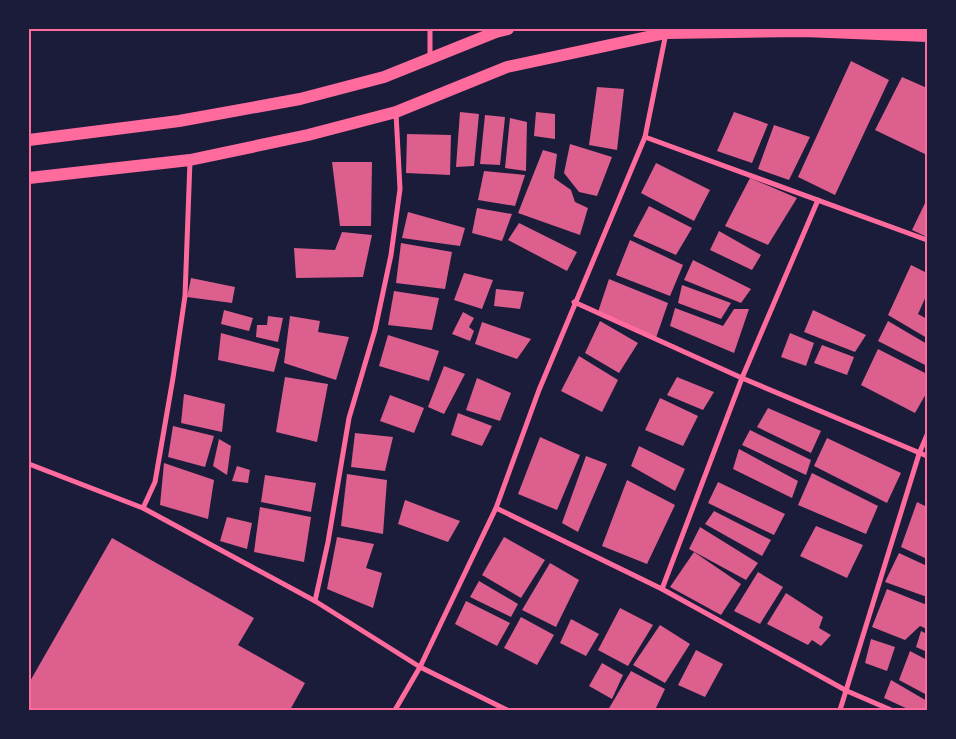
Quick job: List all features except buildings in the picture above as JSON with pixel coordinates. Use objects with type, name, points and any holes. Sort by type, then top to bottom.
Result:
[{"type":"main road","points":[[29,140],[178,121],[300,99],[384,77],[496,32],[508,29]]},
{"type":"main road","points":[[29,178],[190,160],[308,135],[396,112],[507,67],[666,33],[804,30],[927,36]]},
{"type":"street","points":[[430,29],[430,58]]},
{"type":"street","points":[[395,710],[420,667],[496,508],[539,390],[574,302],[645,137],[666,33]]},
{"type":"street","points":[[315,601],[328,542],[349,418],[375,330],[391,255],[400,189],[396,112]]},
{"type":"street","points":[[645,137],[927,240]]},
{"type":"street","points":[[143,508],[155,482],[174,378],[185,296],[190,160]]},
{"type":"street","points":[[662,589],[742,378],[818,200]]},
{"type":"street","points":[[574,302],[742,378],[927,456]]},
{"type":"street","points":[[840,710],[919,454],[927,435]]},
{"type":"street","points":[[29,464],[143,508],[315,601],[420,667],[507,710]]},
{"type":"street","points":[[496,508],[662,589],[846,690],[891,710]]}]
